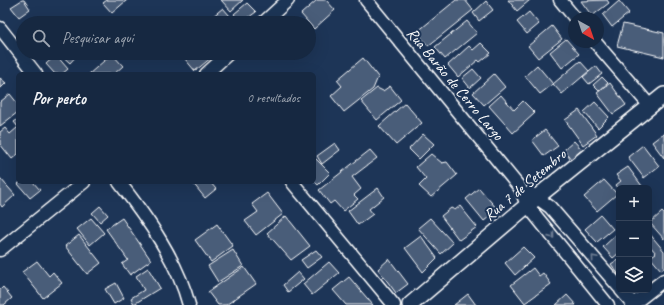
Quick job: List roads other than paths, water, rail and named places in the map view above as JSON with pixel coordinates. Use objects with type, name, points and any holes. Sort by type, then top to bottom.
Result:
[{"type":"street","points":[[270,16],[288,0]]},
{"type":"street","name":"Rua Barão de Cerro Largo","points":[[366,0],[532,201],[608,305]]},
{"type":"street","points":[[560,0],[570,12]]},
{"type":"street","points":[[0,28],[16,48]]},
{"type":"street","points":[[600,48],[650,106]]},
{"type":"street","points":[[25,60],[34,72]]},
{"type":"street","points":[[208,72],[221,60]]},
{"type":"street","name":"Rua 7 de Setembro","points":[[410,305],[532,201],[664,95]]},
{"type":"street","points":[[0,250],[82,184]]},
{"type":"street","points":[[122,184],[145,215],[183,283],[189,305]]},
{"type":"street","points":[[294,184],[394,305]]},
{"type":"street","name":"Rua Barão de Cerro Largo","points":[[532,201],[550,207],[616,284]]},
{"type":"street","points":[[623,293],[633,305],[664,280]]}]
